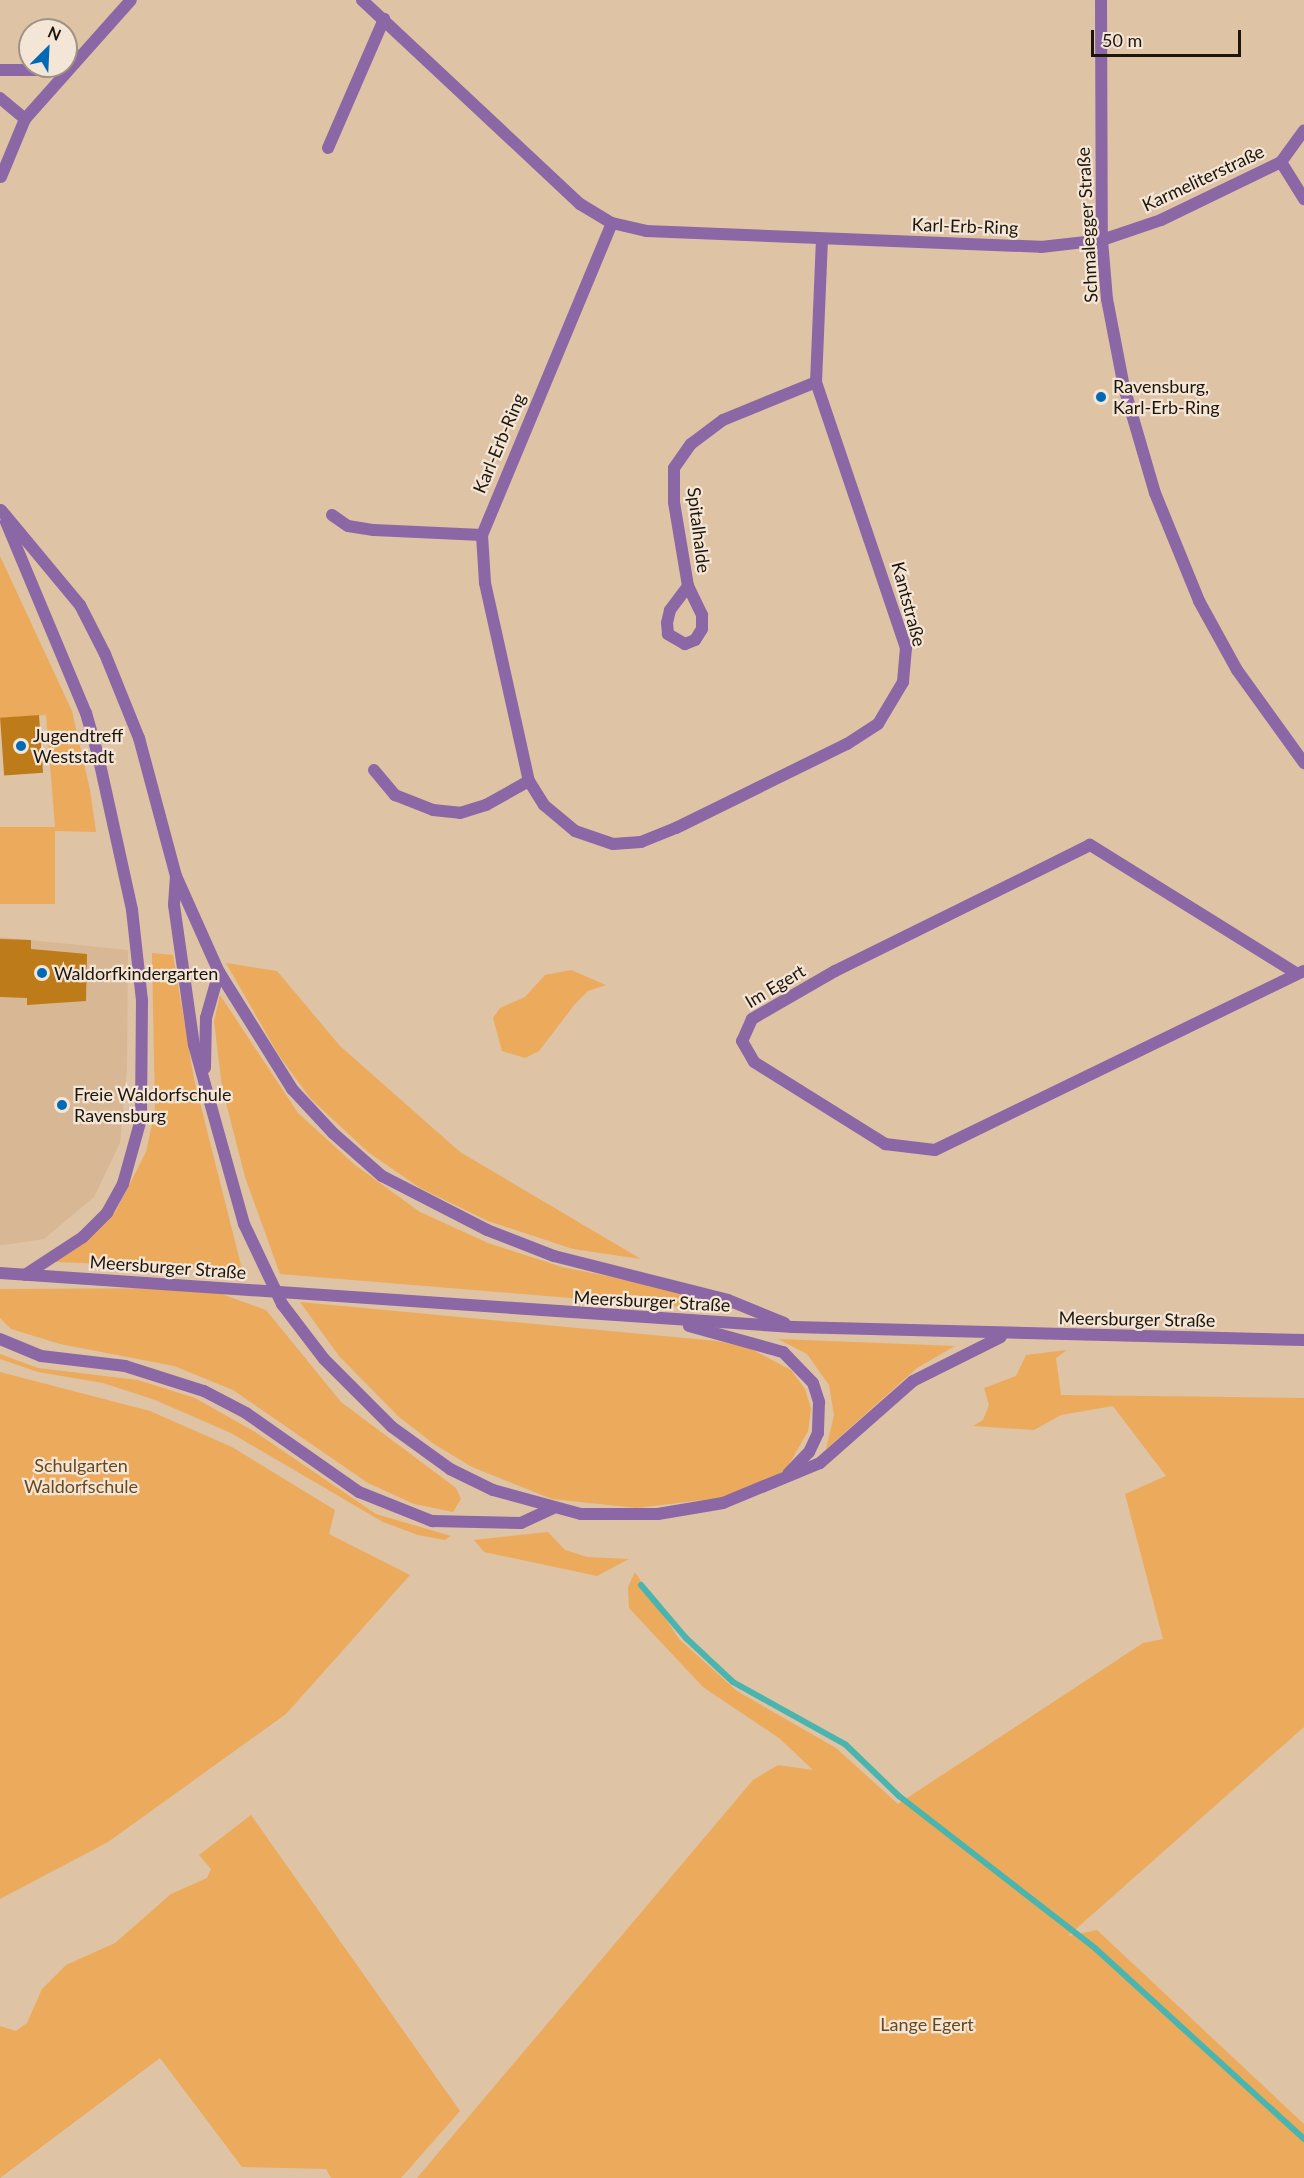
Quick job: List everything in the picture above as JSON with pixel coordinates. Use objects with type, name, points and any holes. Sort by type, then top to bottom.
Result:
[{"type":"street","points":[[78,55],[131,0]]},
{"type":"street","name":"Karl-Erb-Ring","points":[[362,0],[580,204],[612,224],[646,231],[1041,247],[1102,240]]},
{"type":"street","name":"Schmalegger Straße","points":[[1101,0],[1102,240],[1107,299],[1124,387],[1170,537],[1218,638],[1304,763]]},
{"type":"street","points":[[328,148],[384,19]]},
{"type":"street","points":[[0,70],[18,70]]},
{"type":"street","points":[[2,177],[25,119],[58,78]]},
{"type":"street","points":[[0,98],[25,119]]},
{"type":"street","name":"Karmeliterstraße","points":[[1102,240],[1161,220],[1281,162],[1304,130]]},
{"type":"street","points":[[1281,162],[1304,199]]},
{"type":"street","name":"Karl-Erb-Ring","points":[[482,535],[612,224]]},
{"type":"street","name":"Kantstraße","points":[[482,535],[485,583],[529,781],[544,805],[575,831],[613,844],[641,842],[847,744],[884,717],[903,682],[906,648],[816,382],[822,239]]},
{"type":"street","name":"Spitalhalde","points":[[688,586],[674,502],[674,468],[691,444],[723,420],[816,382]]},
{"type":"street","points":[[0,510],[80,605],[105,654],[139,738],[176,876],[219,972],[292,1089],[382,1176],[487,1230],[554,1256],[728,1300],[793,1327]]},
{"type":"street","points":[[0,510],[86,713],[98,755],[132,910],[142,1000],[141,1119],[123,1184],[106,1213],[83,1237],[25,1275]]},
{"type":"street","points":[[332,514],[348,526],[374,530],[482,535]]},
{"type":"street","points":[[374,770],[395,795],[433,810],[459,813],[486,805],[529,781]]},
{"type":"street","name":"Im Egert","points":[[1090,845],[1300,972],[934,1150],[885,1143],[754,1062],[742,1041],[752,1019],[835,971],[1090,845]]},
{"type":"street","points":[[176,876],[174,905],[186,1005],[244,1224],[282,1304],[324,1359],[365,1403],[419,1449],[486,1487],[553,1508],[608,1515],[658,1514],[723,1503],[820,1463],[913,1381],[1004,1336]]},
{"type":"street","points":[[205,1079],[206,1018],[219,972]]},
{"type":"street","name":"Meersburger Straße","points":[[0,1273],[325,1298],[793,1327],[1004,1336],[1304,1340]]},
{"type":"street","points":[[665,1319],[783,1352],[807,1375],[819,1402],[818,1433],[809,1452],[785,1478]]},
{"type":"street","points":[[0,1339],[41,1356],[124,1366],[204,1391],[246,1413],[359,1492],[410,1514],[487,1525],[521,1523],[553,1508]]},
{"type":"shaded area","name":"Freie Waldorfschule Ravensburg","points":[[0,937],[128,950],[127,1067],[120,1143],[94,1197],[44,1239],[4,1245],[0,1245]]},
{"type":"green space","points":[[0,556],[72,711],[90,790],[96,832],[55,831],[55,904],[0,904],[0,827],[55,827],[46,715],[0,718]]},
{"type":"green space","points":[[152,953],[173,955],[194,1079],[242,1269],[55,1262],[116,1211],[146,1152],[155,1111]]},
{"type":"green space","points":[[226,963],[277,971],[340,1046],[460,1152],[641,1259],[573,1249],[488,1221],[420,1188],[368,1152],[310,1098],[278,1054]]},
{"type":"green space","points":[[571,970],[606,985],[588,991],[575,1004],[539,1051],[525,1058],[502,1051],[493,1018],[500,1008],[525,997],[545,975]]},
{"type":"green space","points":[[220,995],[298,1113],[355,1165],[420,1212],[488,1243],[562,1267],[728,1300],[727,1311],[280,1274],[245,1177],[222,1087],[214,1021]]},
{"type":"green space","points":[[205,1288],[266,1310],[341,1402],[456,1488],[461,1499],[453,1512],[414,1504],[368,1483],[233,1390],[174,1366],[60,1344],[11,1329],[0,1318],[0,1289]]},
{"type":"green space","points":[[300,1302],[717,1341],[749,1348],[791,1370],[805,1389],[811,1409],[808,1431],[787,1468],[766,1483],[727,1497],[637,1508],[552,1499],[472,1467],[434,1444],[399,1417],[339,1356]]},
{"type":"green space","points":[[778,1339],[955,1346],[917,1368],[826,1449],[834,1415],[829,1385],[807,1354]]},
{"type":"green space","name":"Lange Egert","points":[[1067,1350],[1056,1358],[1061,1395],[1304,1398],[1304,1727],[1068,1936],[1097,1930],[1304,2124],[1304,2178],[417,2178],[753,1780],[778,1765],[813,1770],[779,1738],[703,1687],[629,1608],[628,1587],[635,1572],[679,1639],[737,1691],[836,1748],[898,1804],[1143,1643],[1163,1639],[1125,1494],[1166,1476],[1113,1406],[1061,1415],[1034,1430],[973,1426],[983,1420],[989,1405],[984,1388],[1016,1376],[1026,1355]]},
{"type":"green space","points":[[0,1354],[38,1368],[138,1380],[195,1398],[255,1432],[376,1514],[451,1536],[445,1540],[418,1535],[383,1522],[231,1433],[155,1400],[103,1383],[38,1372],[0,1359]]},
{"type":"green space","name":"Schulgarten Waldorfschule","points":[[0,1372],[150,1411],[232,1447],[335,1510],[329,1534],[410,1575],[286,1714],[108,1842],[0,1899]]},
{"type":"green space","points":[[548,1532],[565,1550],[587,1557],[629,1559],[597,1576],[484,1552],[474,1540]]},
{"type":"green space","points":[[251,1815],[460,2111],[401,2178],[331,2178],[326,2169],[242,2167],[160,2058],[0,2178],[0,2026],[16,2031],[27,2023],[42,1989],[66,1965],[115,1943],[171,1894],[207,1878],[211,1869],[199,1855]]},
{"type":"building","name":"Jugendtreff Weststadt","points":[[39,715],[43,773],[4,776],[0,718]]},
{"type":"building","name":"Waldorfkindergarten","points":[[0,939],[31,940],[31,949],[87,954],[86,1001],[27,1005],[27,998],[0,997]]},
{"type":"waterway","points":[[641,1585],[686,1638],[733,1682],[846,1745],[899,1796],[1096,1949],[1304,2139]]},
{"type":"place","name":"Ravensburg, Karl-Erb-Ring","points":[[1101,397]]},
{"type":"place","name":"Jugendtreff Weststadt","points":[[21,746]]},
{"type":"place","name":"Waldorfkindergarten","points":[[42,973]]},
{"type":"place","name":"Freie Waldorfschule Ravensburg","points":[[62,1105]]}]
